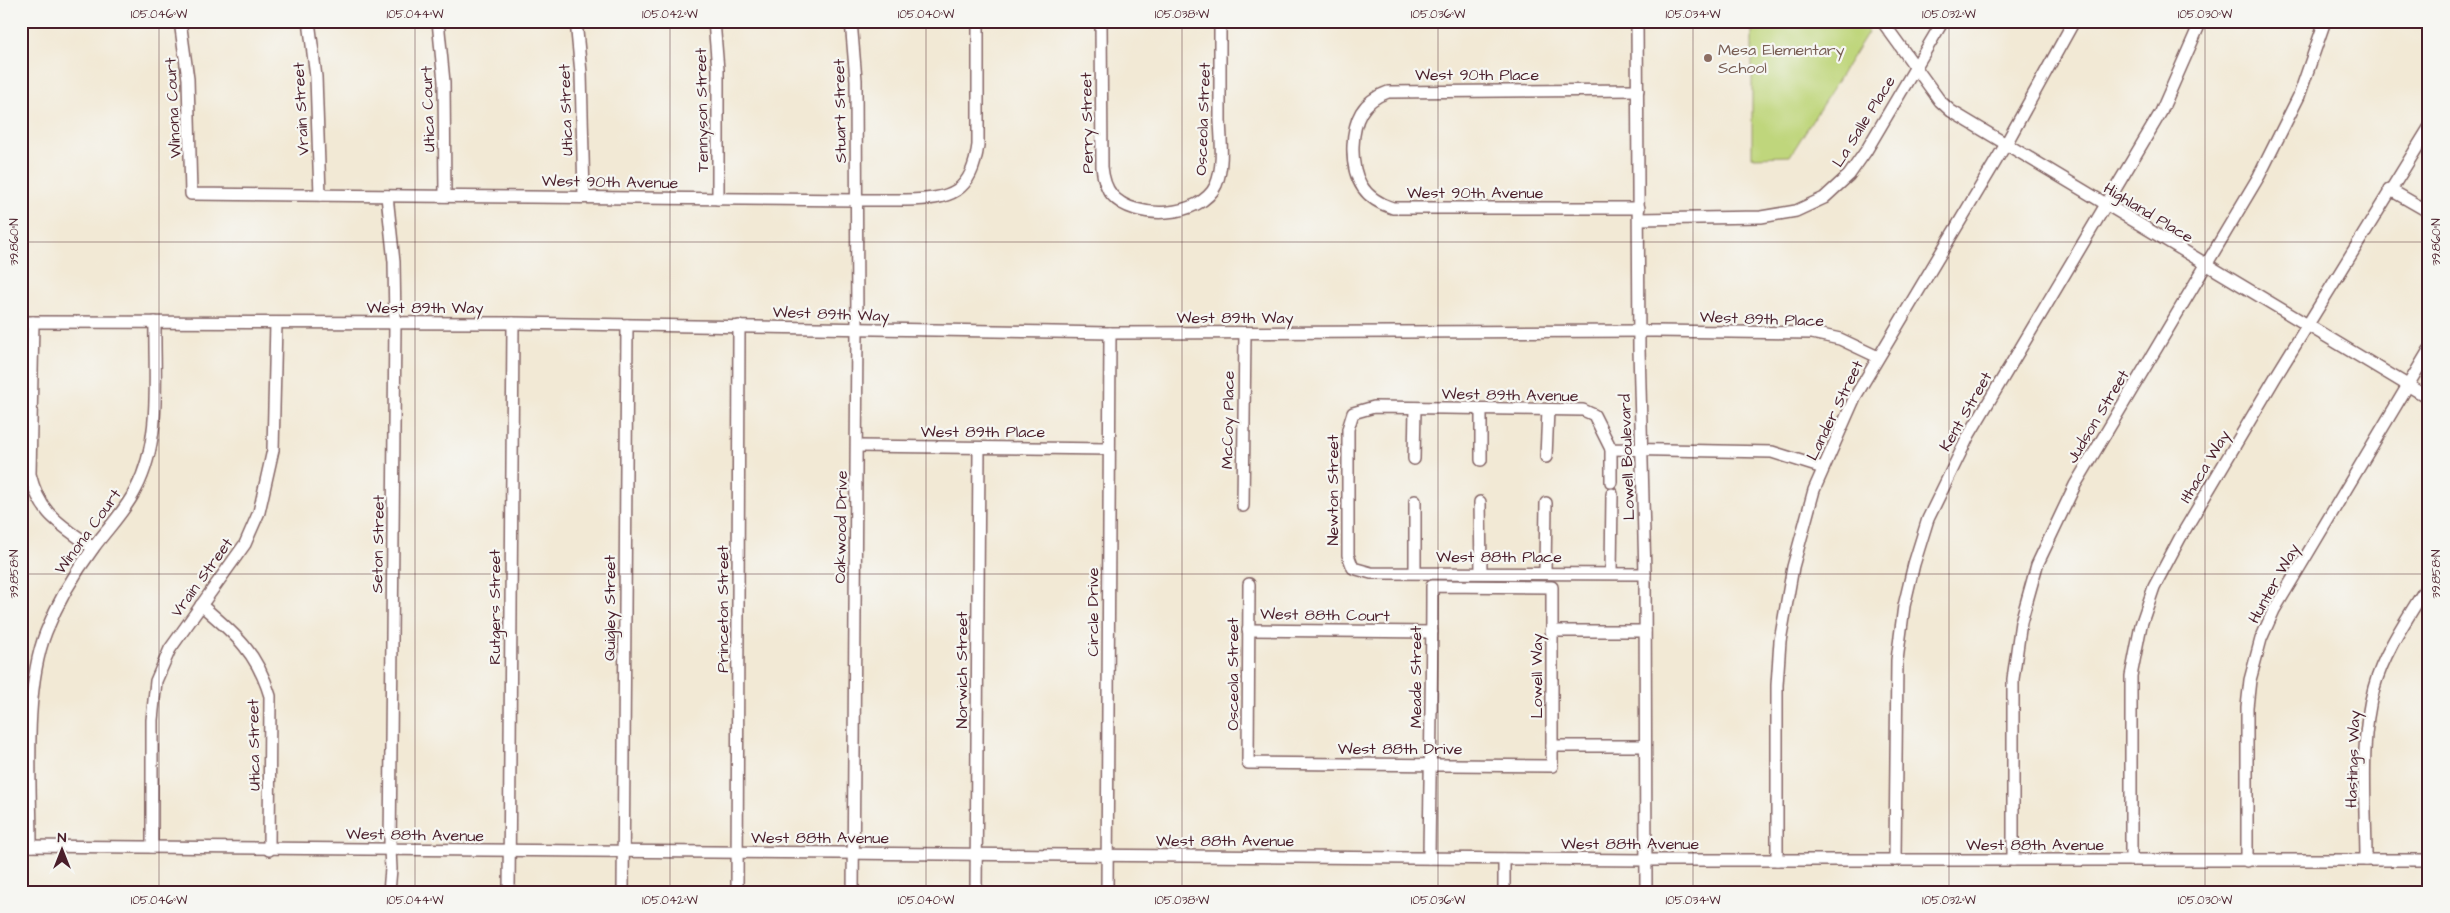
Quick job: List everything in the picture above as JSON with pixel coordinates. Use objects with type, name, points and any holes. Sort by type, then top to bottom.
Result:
[{"type":"street","name":"Winona Court","points":[[180,21],[188,79],[191,194]]},
{"type":"street","name":"Vrain Street","points":[[309,21],[316,77],[320,195]]},
{"type":"street","name":"Utica Court","points":[[438,21],[444,82],[445,196]]},
{"type":"street","name":"Utica Street","points":[[576,21],[581,73],[584,197]]},
{"type":"street","name":"Tennyson Street","points":[[714,21],[718,70],[718,199]]},
{"type":"street","name":"Stuart Street","points":[[851,21],[856,80],[856,200]]},
{"type":"street","name":"West 90th Avenue","points":[[191,194],[934,200],[953,193],[962,186],[972,172],[978,145],[978,21]]},
{"type":"street","name":"Perry Street","points":[[1101,21],[1102,167],[1104,181],[1112,195],[1126,206],[1148,211],[1164,211]]},
{"type":"street","name":"Osceola Street","points":[[1164,211],[1188,209],[1200,204],[1210,194],[1218,177],[1220,21]]},
{"type":"street","name":"Lowell Boulevard","points":[[1637,21],[1639,331],[1645,574],[1646,892]]},
{"type":"street","name":"Highland Place","points":[[1882,21],[1940,101],[1951,112],[2429,398]]},
{"type":"street","name":"La Salle Place","points":[[1639,213],[1761,217],[1796,211],[1824,198],[1849,175],[1943,21]]},
{"type":"street","name":"Lander Street","points":[[1777,860],[1777,685],[1780,641],[1793,568],[1814,490],[1855,397],[2006,144],[2074,21]]},
{"type":"street","name":"Kent Street","points":[[1895,860],[1896,660],[1904,606],[1920,546],[1946,478],[1969,435],[2161,112],[2201,21]]},
{"type":"street","name":"Judson Street","points":[[2013,860],[2013,679],[2021,622],[2037,565],[2075,485],[2259,176],[2291,112],[2325,21]]},
{"type":"street","name":"West 90th Place","points":[[1353,148],[1355,123],[1362,109],[1374,98],[1388,92],[1638,90]]},
{"type":"street","name":"Ithaca Way","points":[[2131,860],[2131,676],[2135,649],[2145,610],[2158,577],[2307,326],[2429,128]]},
{"type":"street","name":"West 90th Avenue","points":[[1353,148],[1353,167],[1360,185],[1375,201],[1393,208],[1639,213]]},
{"type":"street","points":[[2390,190],[2429,212]]},
{"type":"street","name":"Seton Street","points":[[387,196],[394,262],[395,323],[390,849],[392,869],[390,892]]},
{"type":"street","name":"Oakwood Drive","points":[[853,892],[858,330],[856,200]]},
{"type":"street","points":[[27,322],[30,474],[35,494],[44,510],[93,548]]},
{"type":"street","name":"West 89th Way","points":[[27,322],[513,323],[739,326],[858,330],[1245,334],[1639,331]]},
{"type":"street","name":"Winona Court","points":[[26,846],[32,705],[40,649],[69,582],[133,495],[150,451],[154,426],[155,322]]},
{"type":"street","name":"Vrain Street","points":[[152,847],[152,720],[156,682],[170,649],[245,544],[254,525],[267,485],[273,450],[276,323]]},
{"type":"street","name":"Rutgers Street","points":[[509,892],[513,323]]},
{"type":"street","name":"Quigley Street","points":[[623,892],[627,325]]},
{"type":"street","name":"Princeton Street","points":[[737,892],[739,326]]},
{"type":"street","name":"West 89th Place","points":[[1639,331],[1812,333],[1840,339],[1878,357]]},
{"type":"street","name":"Circle Drive","points":[[1107,892],[1110,333]]},
{"type":"street","name":"McCoy Place","points":[[1243,506],[1245,334]]},
{"type":"street","name":"Hunter Way","points":[[2247,861],[2247,707],[2255,657],[2274,610],[2429,350]]},
{"type":"street","name":"West 89th Avenue","points":[[1353,413],[1374,407],[1583,410],[1594,415],[1612,449]]},
{"type":"street","points":[[1414,408],[1414,459]]},
{"type":"street","points":[[1481,409],[1481,460]]},
{"type":"street","points":[[1546,457],[1548,410]]},
{"type":"street","name":"Newton Street","points":[[1353,413],[1348,429],[1348,555],[1353,568]]},
{"type":"street","name":"West 89th Place","points":[[857,446],[1109,449]]},
{"type":"street","name":"Norwich Street","points":[[976,892],[979,448]]},
{"type":"street","points":[[1611,482],[1612,449],[1772,452],[1823,468]]},
{"type":"street","points":[[1611,573],[1612,494]]},
{"type":"street","points":[[1414,501],[1415,572]]},
{"type":"street","points":[[1480,502],[1481,572]]},
{"type":"street","points":[[1545,572],[1546,503]]},
{"type":"street","name":"West 88th Place","points":[[1353,568],[1371,573],[1545,572],[1645,574]]},
{"type":"street","name":"Hastings Way","points":[[2366,860],[2366,738],[2368,712],[2374,687],[2383,663],[2429,583]]},
{"type":"street","name":"Osceola Street","points":[[1248,584],[1248,763]]},
{"type":"street","name":"Lowell Way","points":[[1432,586],[1552,586],[1552,766]]},
{"type":"street","name":"Meade Street","points":[[1429,858],[1432,586]]},
{"type":"street","name":"Utica Street","points":[[201,606],[239,638],[249,649],[257,662],[270,696],[269,850]]},
{"type":"street","name":"West 88th Court","points":[[1248,630],[1432,632]]},
{"type":"street","points":[[1552,631],[1645,631]]},
{"type":"street","points":[[1552,746],[1645,746]]},
{"type":"street","name":"West 88th Drive","points":[[1248,763],[1552,766]]},
{"type":"street","name":"West 88th Avenue","points":[[26,846],[269,850],[390,849],[1646,860],[2429,860]]},
{"type":"street","points":[[1504,859],[1504,892]]},
{"type":"green space","points":[[1752,21],[1860,21],[1868,32],[1790,156],[1752,157]]},
{"type":"place","name":"Mesa Elementary School","points":[[1708,58]]}]
